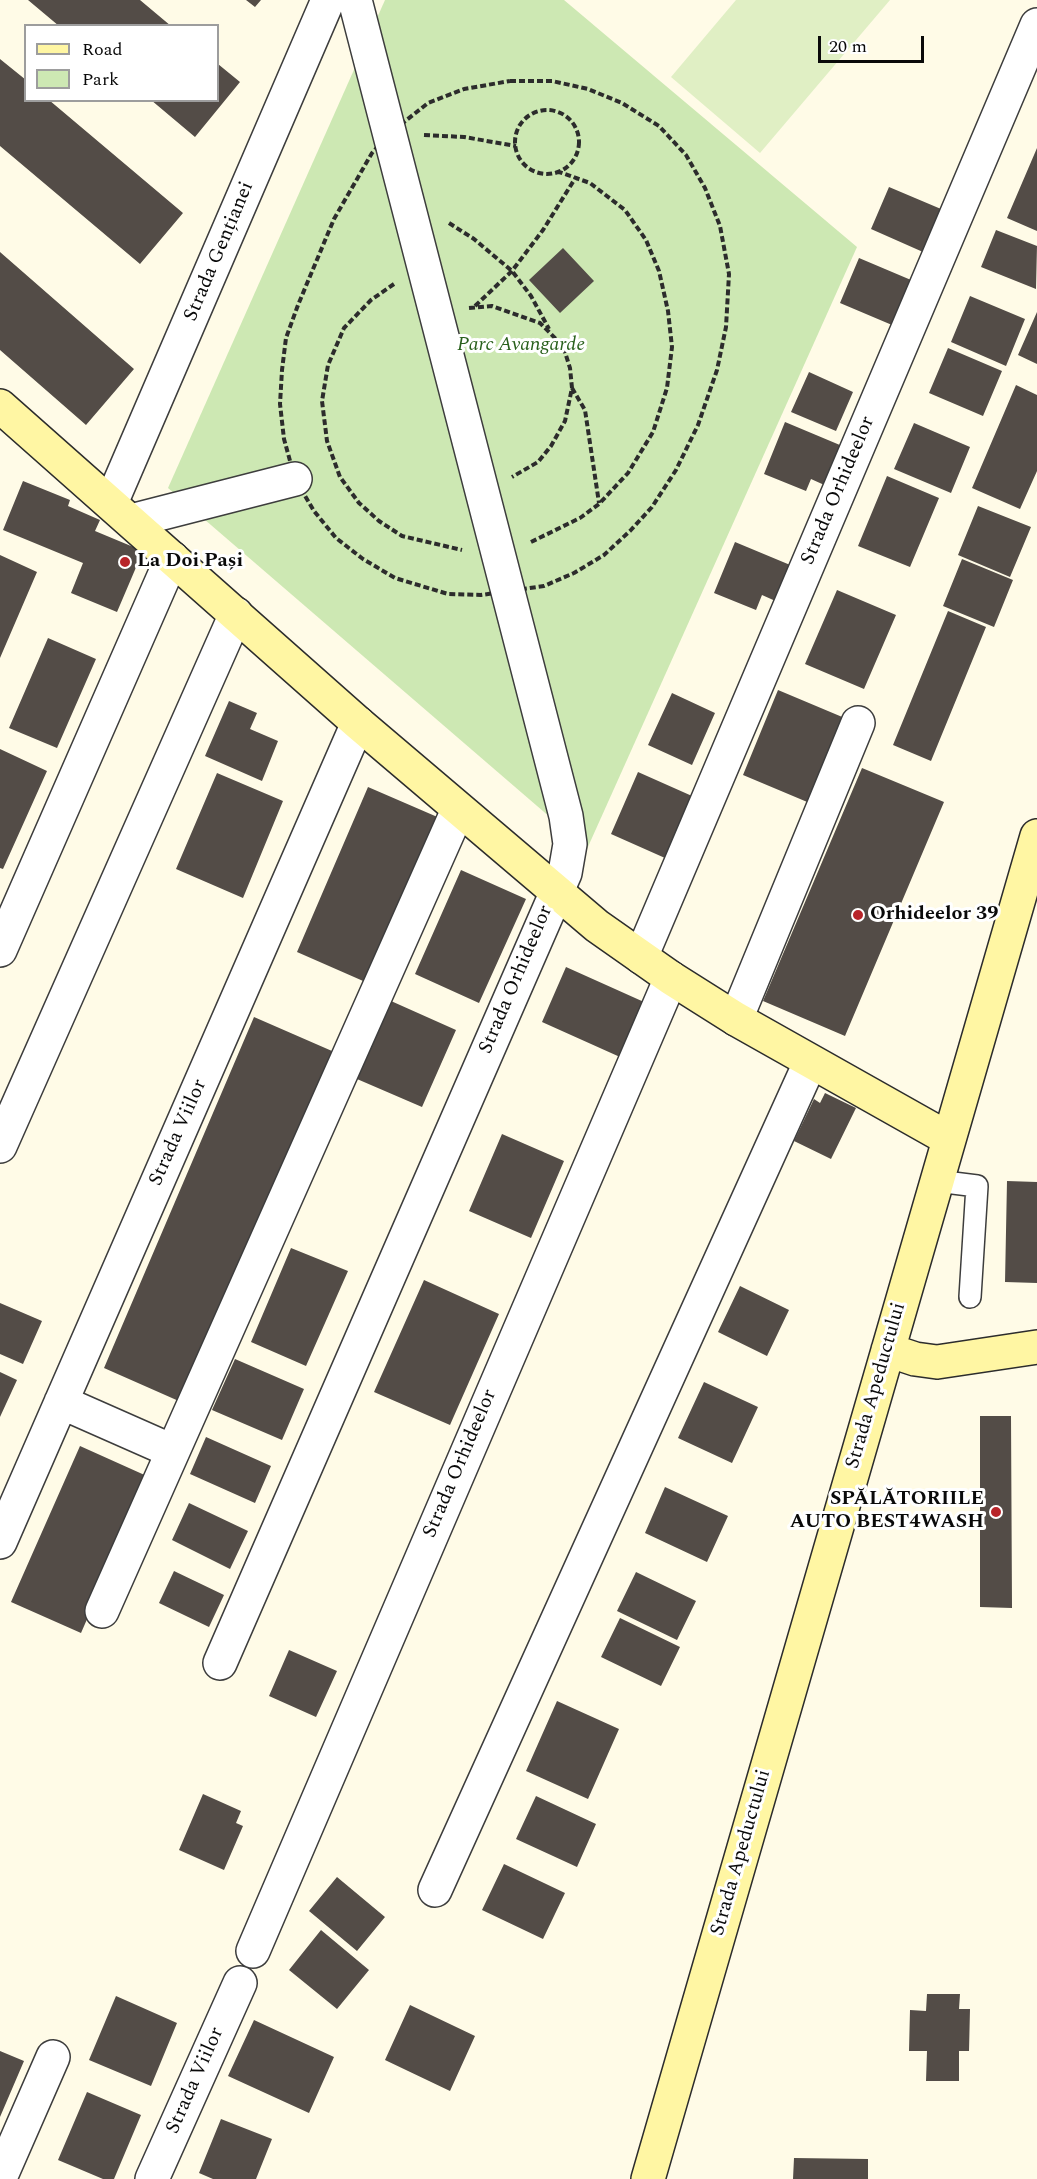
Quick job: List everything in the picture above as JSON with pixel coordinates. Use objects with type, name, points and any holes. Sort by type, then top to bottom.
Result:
[{"type":"street","name":"Strada Gențianei","points":[[121,512],[328,0]]},
{"type":"street","points":[[355,0],[394,134],[407,204],[566,816],[570,844],[565,873],[555,892]]},
{"type":"street","name":"Strada Orhideelor","points":[[641,957],[1037,25]]},
{"type":"street","name":"Strada Orhideelor","points":[[2,414],[121,512],[358,723],[555,892],[641,957],[736,1019],[810,1063],[949,1139]]},
{"type":"street","points":[[121,512],[295,479]]},
{"type":"street","points":[[0,950],[172,558]]},
{"type":"street","points":[[0,1146],[236,614]]},
{"type":"street","name":"Strada Viilor","points":[[0,1542],[358,723]]},
{"type":"street","points":[[736,1019],[858,723]]},
{"type":"street","points":[[102,1611],[458,810]]},
{"type":"street","name":"Strada Apeductului","points":[[648,2179],[1037,836]]},
{"type":"street","name":"Strada Orhideelor","points":[[220,1663],[555,892]]},
{"type":"street","name":"Strada Orhideelor","points":[[253,1951],[671,978]]},
{"type":"street","points":[[435,1890],[810,1063]]},
{"type":"street","points":[[888,1350],[915,1359],[937,1362],[1037,1347]]},
{"type":"street","points":[[61,1402],[172,1450]]},
{"type":"street","name":"Strada Viilor","points":[[152,2179],[240,1983]]},
{"type":"street","points":[[0,2178],[53,2056]]},
{"type":"lane","points":[[937,1181],[977,1186],[970,1296]]},
{"type":"path","points":[[510,81],[552,81],[588,89],[622,103],[659,126],[686,154],[705,188],[720,226],[729,274],[726,327],[717,370],[698,425],[676,470],[652,507],[604,555],[544,586],[508,593],[448,594],[395,578],[363,559],[336,538],[314,511],[295,479],[284,439],[280,404],[286,338],[334,219],[366,162],[394,134],[428,104],[464,89],[510,81]]},
{"type":"path","points":[[425,270],[399,280],[344,328],[328,365],[322,402],[327,441],[340,477],[359,503],[379,521],[402,536],[434,545],[487,552],[528,543],[557,531],[599,504],[628,472],[653,432],[667,388],[672,346],[668,311],[661,281],[646,240],[625,210],[590,183],[559,172],[540,173],[531,170],[518,156],[516,135],[520,125],[538,112],[559,112],[576,126],[579,148],[568,167],[559,172]]},
{"type":"path","points":[[421,135],[464,138],[516,147]]},
{"type":"path","points":[[474,307],[512,271],[543,230],[576,177]]},
{"type":"path","points":[[407,204],[438,216],[474,239],[512,271],[531,296],[550,330],[563,346],[572,388],[585,410],[599,504]]},
{"type":"path","points":[[437,319],[474,307],[492,306],[515,313],[550,330]]},
{"type":"path","points":[[481,488],[515,476],[538,462],[551,446],[565,422],[572,388]]},
{"type":"green space","name":"Parc Avangarde","points":[[385,0],[564,0],[857,247],[587,849],[168,488]]},
{"type":"green space","points":[[736,0],[890,0],[760,153],[671,77]]},
{"type":"building","points":[[28,0],[140,0],[169,24],[57,24]]},
{"type":"building","points":[[246,0],[261,0],[255,7]]},
{"type":"building","points":[[0,59],[24,78],[24,102],[51,102],[183,213],[140,264],[0,146]]},
{"type":"building","points":[[219,65],[240,82],[195,137],[153,102],[219,102]]},
{"type":"building","points":[[1037,148],[1037,231],[1007,218]]},
{"type":"building","points":[[889,187],[941,209],[923,252],[871,229]]},
{"type":"building","points":[[996,230],[1037,246],[1036,289],[981,267]]},
{"type":"building","points":[[563,248],[594,281],[560,313],[529,280]]},
{"type":"building","points":[[0,252],[134,369],[86,425],[0,350]]},
{"type":"building","points":[[859,258],[911,280],[892,325],[840,303]]},
{"type":"building","points":[[970,296],[1025,319],[1006,366],[951,342]]},
{"type":"building","points":[[1037,312],[1037,364],[1018,355]]},
{"type":"building","points":[[948,348],[1002,371],[983,416],[929,393]]},
{"type":"building","points":[[809,372],[853,392],[836,431],[791,412]]},
{"type":"building","points":[[1016,385],[1037,395],[1037,471],[1020,509],[972,488]]},
{"type":"building","points":[[785,422],[847,448],[831,488],[811,479],[806,491],[764,474]]},
{"type":"building","points":[[914,423],[970,447],[951,493],[894,469]]},
{"type":"building","points":[[887,476],[939,498],[910,567],[858,546]]},
{"type":"building","points":[[23,481],[70,500],[68,506],[100,520],[95,531],[143,551],[117,612],[71,593],[83,563],[3,530]]},
{"type":"building","points":[[978,506],[1031,527],[1010,577],[958,555]]},
{"type":"building","points":[[735,542],[795,567],[780,603],[762,595],[756,610],[714,593]]},
{"type":"building","points":[[0,555],[37,572],[0,658]]},
{"type":"building","points":[[962,559],[1013,580],[994,627],[943,606]]},
{"type":"building","points":[[837,590],[896,615],[864,689],[805,664]]},
{"type":"building","points":[[948,611],[986,627],[931,761],[893,745]]},
{"type":"building","points":[[48,638],[96,659],[57,748],[9,728]]},
{"type":"building","points":[[778,690],[847,719],[812,804],[743,775]]},
{"type":"building","points":[[672,693],[715,713],[692,765],[648,745]]},
{"type":"building","points":[[229,701],[257,713],[250,729],[278,741],[262,781],[205,756]]},
{"type":"building","points":[[0,749],[47,771],[3,869],[0,868]]},
{"type":"building","points":[[862,768],[944,802],[845,1036],[763,1001]]},
{"type":"building","points":[[638,772],[692,796],[665,858],[611,834]]},
{"type":"building","points":[[217,773],[283,801],[243,898],[176,869]]},
{"type":"building","points":[[368,787],[442,819],[370,984],[297,952]]},
{"type":"building","points":[[461,870],[526,899],[479,1003],[415,974]]},
{"type":"building","points":[[566,967],[644,1002],[620,1057],[542,1022]]},
{"type":"building","points":[[391,1001],[456,1030],[422,1107],[357,1079]]},
{"type":"building","points":[[254,1017],[332,1051],[181,1402],[104,1368]]},
{"type":"building","points":[[825,1093],[856,1108],[831,1159],[794,1141],[814,1099],[820,1103]]},
{"type":"building","points":[[502,1134],[564,1161],[531,1238],[469,1211]]},
{"type":"building","points":[[1007,1181],[1037,1182],[1037,1283],[1005,1282]]},
{"type":"building","points":[[291,1248],[348,1271],[306,1366],[251,1342]]},
{"type":"building","points":[[424,1280],[499,1314],[450,1425],[374,1392]]},
{"type":"building","points":[[740,1286],[789,1310],[767,1356],[718,1332]]},
{"type":"building","points":[[0,1303],[42,1321],[23,1364],[0,1354]]},
{"type":"building","points":[[235,1359],[304,1389],[282,1440],[212,1410]]},
{"type":"building","points":[[0,1372],[17,1380],[0,1417]]},
{"type":"building","points":[[704,1382],[758,1407],[732,1463],[678,1438]]},
{"type":"building","name":"SPĂLĂTORIILE AUTO BEST4WASH","points":[[980,1416],[1011,1416],[1012,1608],[980,1607]]},
{"type":"building","points":[[206,1437],[271,1466],[255,1503],[190,1474]]},
{"type":"building","points":[[80,1446],[149,1477],[81,1633],[11,1602]]},
{"type":"building","points":[[665,1487],[728,1516],[707,1562],[645,1533]]},
{"type":"building","points":[[189,1503],[248,1531],[230,1569],[172,1540]]},
{"type":"building","points":[[174,1571],[224,1595],[209,1627],[159,1603]]},
{"type":"building","points":[[636,1572],[696,1601],[677,1640],[617,1611]]},
{"type":"building","points":[[620,1618],[680,1647],[661,1686],[601,1657]]},
{"type":"building","points":[[289,1650],[337,1671],[316,1717],[269,1696]]},
{"type":"building","points":[[557,1701],[619,1729],[588,1799],[526,1771]]},
{"type":"building","points":[[203,1794],[241,1811],[236,1823],[243,1826],[224,1870],[179,1850]]},
{"type":"building","points":[[536,1796],[596,1824],[577,1867],[516,1839]]},
{"type":"building","points":[[504,1864],[565,1893],[543,1939],[482,1910]]},
{"type":"building","points":[[337,1877],[385,1917],[357,1951],[309,1911]]},
{"type":"building","points":[[321,1930],[369,1970],[337,2009],[289,1970]]},
{"type":"building","points":[[927,1994],[960,1994],[959,2009],[970,2009],[969,2051],[959,2051],[959,2081],[926,2081],[927,2051],[909,2051],[910,2010],[926,2011]]},
{"type":"building","points":[[116,1996],[177,2023],[151,2086],[89,2060]]},
{"type":"building","points":[[410,2005],[475,2036],[450,2091],[385,2060]]},
{"type":"building","points":[[254,2020],[334,2057],[309,2113],[228,2076]]},
{"type":"building","points":[[0,2051],[24,2061],[0,2117]]},
{"type":"building","points":[[87,2092],[141,2115],[114,2179],[103,2179],[58,2160]]},
{"type":"building","points":[[221,2119],[272,2139],[256,2179],[213,2179],[199,2173]]},
{"type":"building","points":[[794,2158],[868,2159],[868,2179],[793,2179]]},
{"type":"place","name":"La Doi Pași","points":[[125,562]]},
{"type":"place","name":"Orhideelor 39","points":[[858,915]]},
{"type":"place","name":"SPĂLĂTORIILE AUTO BEST4WASH","points":[[996,1512]]}]
